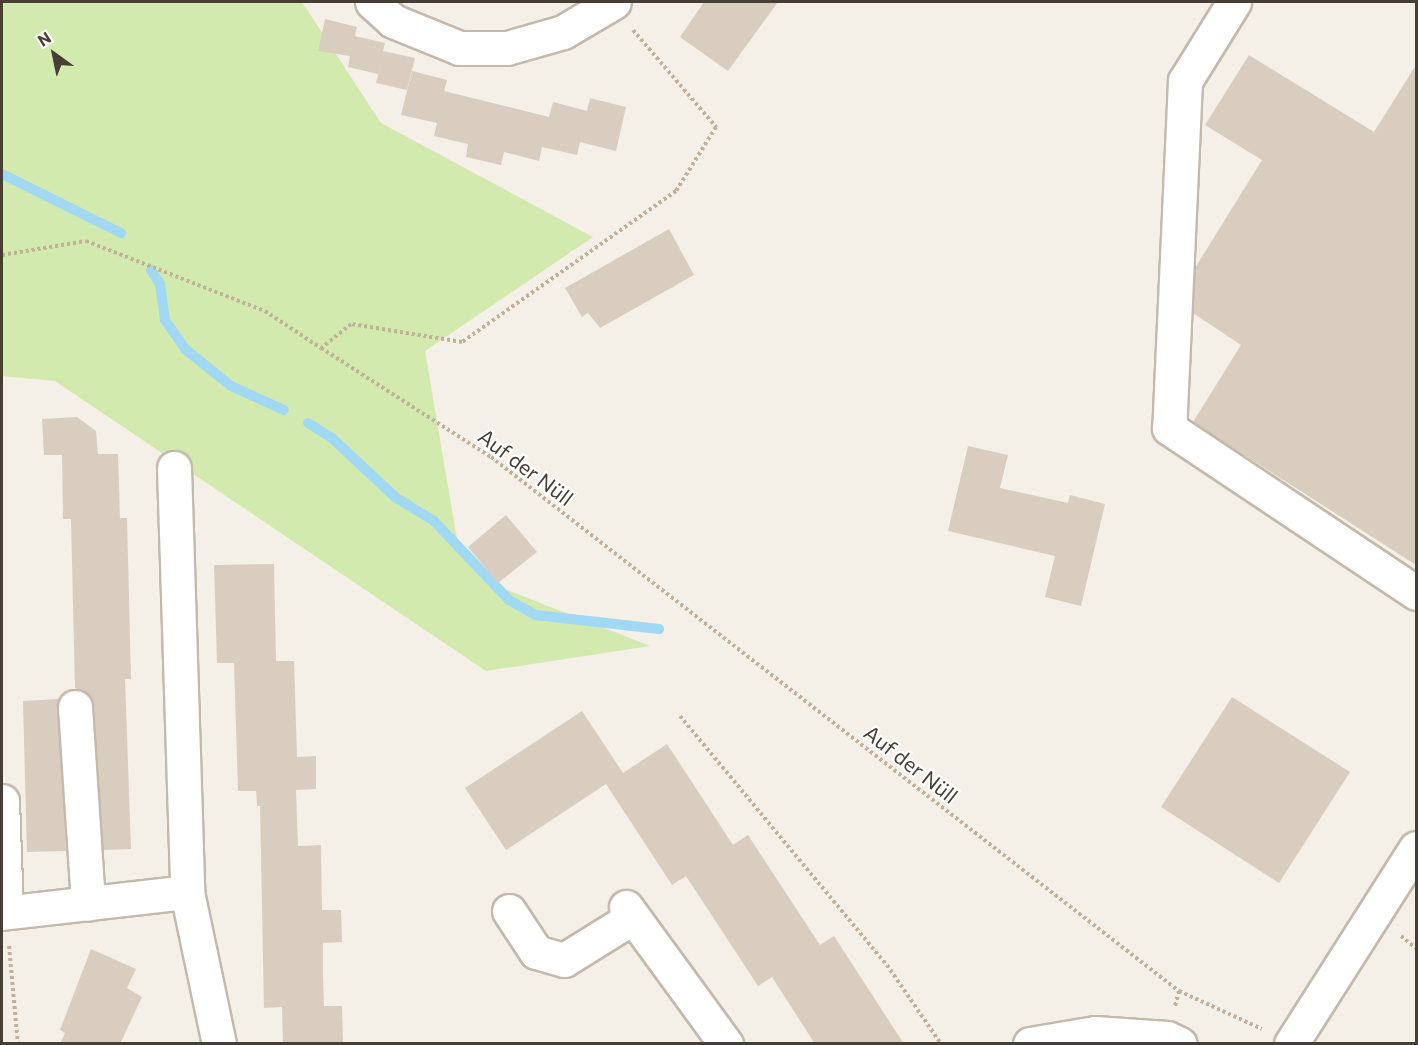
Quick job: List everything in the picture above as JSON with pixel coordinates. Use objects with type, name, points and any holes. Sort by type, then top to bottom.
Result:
[{"type":"street","points":[[372,2],[393,21],[459,48],[507,48],[563,32],[612,3]]},
{"type":"street","points":[[1234,2],[1185,81],[1169,428],[1416,593]]},
{"type":"street","points":[[174,468],[187,892],[219,1044]]},
{"type":"street","points":[[75,707],[88,904]]},
{"type":"street","points":[[2,801],[4,913],[187,892]]},
{"type":"street","points":[[1291,1043],[1416,848]]},
{"type":"street","points":[[509,911],[536,952],[564,960],[629,912],[726,1044]]},
{"type":"street","points":[[1030,1044],[1095,1033],[1174,1041]]},
{"type":"path","points":[[321,348],[351,324],[462,342],[676,191],[716,128],[612,3]]},
{"type":"path","name":"Auf der Nüll","points":[[2,255],[86,241],[256,307],[491,457],[1179,991],[1291,1043]]},
{"type":"path","points":[[680,716],[887,965],[941,1044]]},
{"type":"path","points":[[4,913],[18,1044]]},
{"type":"path","points":[[1401,937],[1416,948]]},
{"type":"path","points":[[1174,1041],[1179,991]]},
{"type":"green space","points":[[2,2],[302,2],[381,123],[593,237],[425,351],[457,539],[500,587],[650,646],[486,671],[55,381],[2,376]]},
{"type":"building","points":[[704,2],[778,2],[728,71],[680,37]]},
{"type":"building","points":[[325,19],[357,27],[355,36],[385,43],[383,51],[415,58],[407,90],[376,83],[381,62],[378,74],[348,67],[350,56],[318,51]]},
{"type":"building","points":[[1249,55],[1374,132],[1416,65],[1416,565],[1193,422],[1241,345],[1193,313],[1195,268],[1262,160],[1205,125]]},
{"type":"building","points":[[412,71],[447,80],[444,91],[549,117],[553,102],[587,111],[590,98],[626,107],[616,151],[580,142],[577,155],[542,147],[539,161],[504,152],[501,165],[466,157],[468,144],[434,136],[437,123],[401,115]]},
{"type":"building","points":[[669,229],[694,275],[600,328],[588,313],[582,317],[565,288]]},
{"type":"building","points":[[77,417],[96,431],[98,454],[118,454],[120,518],[127,518],[131,679],[125,679],[131,849],[103,850],[94,706],[90,696],[75,688],[71,519],[63,519],[62,455],[44,455],[42,419]]},
{"type":"building","points":[[968,446],[1008,455],[1000,488],[1068,503],[1070,495],[1105,504],[1081,606],[1045,597],[1055,556],[948,531]]},
{"type":"building","points":[[506,515],[537,552],[498,583],[468,547]]},
{"type":"building","points":[[274,564],[276,661],[294,661],[297,757],[316,756],[316,789],[296,790],[298,846],[321,845],[322,910],[341,910],[342,942],[323,943],[323,975],[324,1006],[342,1006],[343,1044],[283,1044],[282,1007],[264,1008],[260,806],[257,806],[256,791],[238,791],[234,663],[217,663],[214,565]]},
{"type":"building","points":[[1232,697],[1350,772],[1279,883],[1161,807]]},
{"type":"building","points":[[58,699],[66,851],[27,852],[23,701]]},
{"type":"building","points":[[582,711],[623,773],[667,744],[733,845],[748,835],[820,945],[834,936],[904,1044],[815,1044],[772,977],[758,986],[686,876],[672,885],[606,784],[506,850],[465,788]]},
{"type":"building","points":[[91,949],[136,969],[127,988],[142,997],[120,1044],[60,1044],[65,1033],[60,1030]]},
{"type":"waterway","points":[[2,174],[121,233]]},
{"type":"waterway","points":[[151,270],[160,284],[165,320],[185,349],[231,386],[284,410]]},
{"type":"waterway","points":[[308,423],[332,438],[395,497],[434,521],[509,600],[536,615],[659,629]]}]
